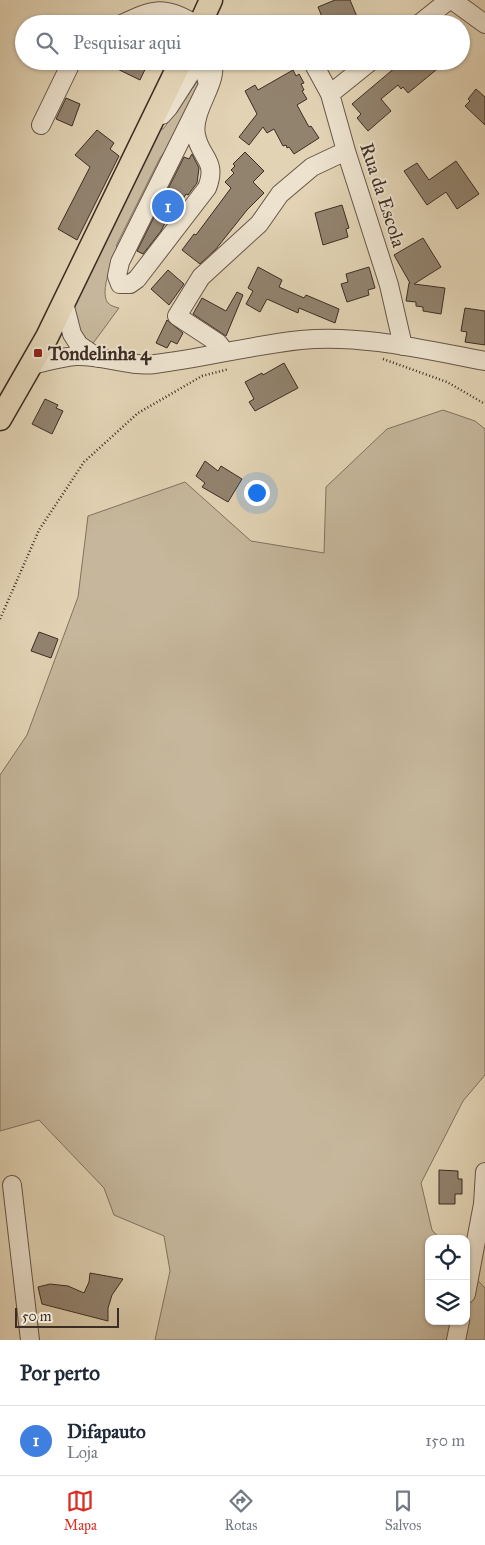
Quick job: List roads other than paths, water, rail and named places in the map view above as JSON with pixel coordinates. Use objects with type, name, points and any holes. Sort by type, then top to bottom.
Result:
[{"type":"main road","points":[[204,15],[211,0]]},
{"type":"main road","points":[[0,419],[47,337],[177,70]]},
{"type":"street","points":[[431,15],[450,0],[485,24]]},
{"type":"street","points":[[140,15],[166,11],[180,15]]},
{"type":"street","points":[[42,125],[68,70]]},
{"type":"street","points":[[148,130],[170,108],[192,71],[196,70]]},
{"type":"street","points":[[202,70],[205,72],[208,85],[197,118],[196,133],[211,168],[211,177],[206,188],[137,279],[130,284],[120,284],[117,276],[120,262],[172,161],[208,85],[213,76],[214,70]]},
{"type":"street","name":"Rua da Escola","points":[[317,70],[330,94],[346,151],[389,285],[403,346]]},
{"type":"street","points":[[330,94],[360,70]]},
{"type":"street","points":[[228,360],[218,343],[177,316],[201,277],[259,224],[280,194],[312,167],[346,151]]},
{"type":"street","points":[[64,303],[72,334],[79,345],[98,358]]},
{"type":"street","points":[[60,359],[47,337],[72,334]]},
{"type":"street","points":[[31,365],[76,356],[128,364],[228,360],[301,340],[340,338],[403,346],[485,361]]},
{"type":"street","points":[[469,1280],[483,1204],[485,1172]]},
{"type":"street","points":[[12,1185],[30,1340]]},
{"type":"street","points":[[456,1340],[459,1325]]},
{"type":"place","name":"Difapauto","points":[[168,206]]},
{"type":"place","name":"Tondelinha 4","points":[[38,353]]}]
